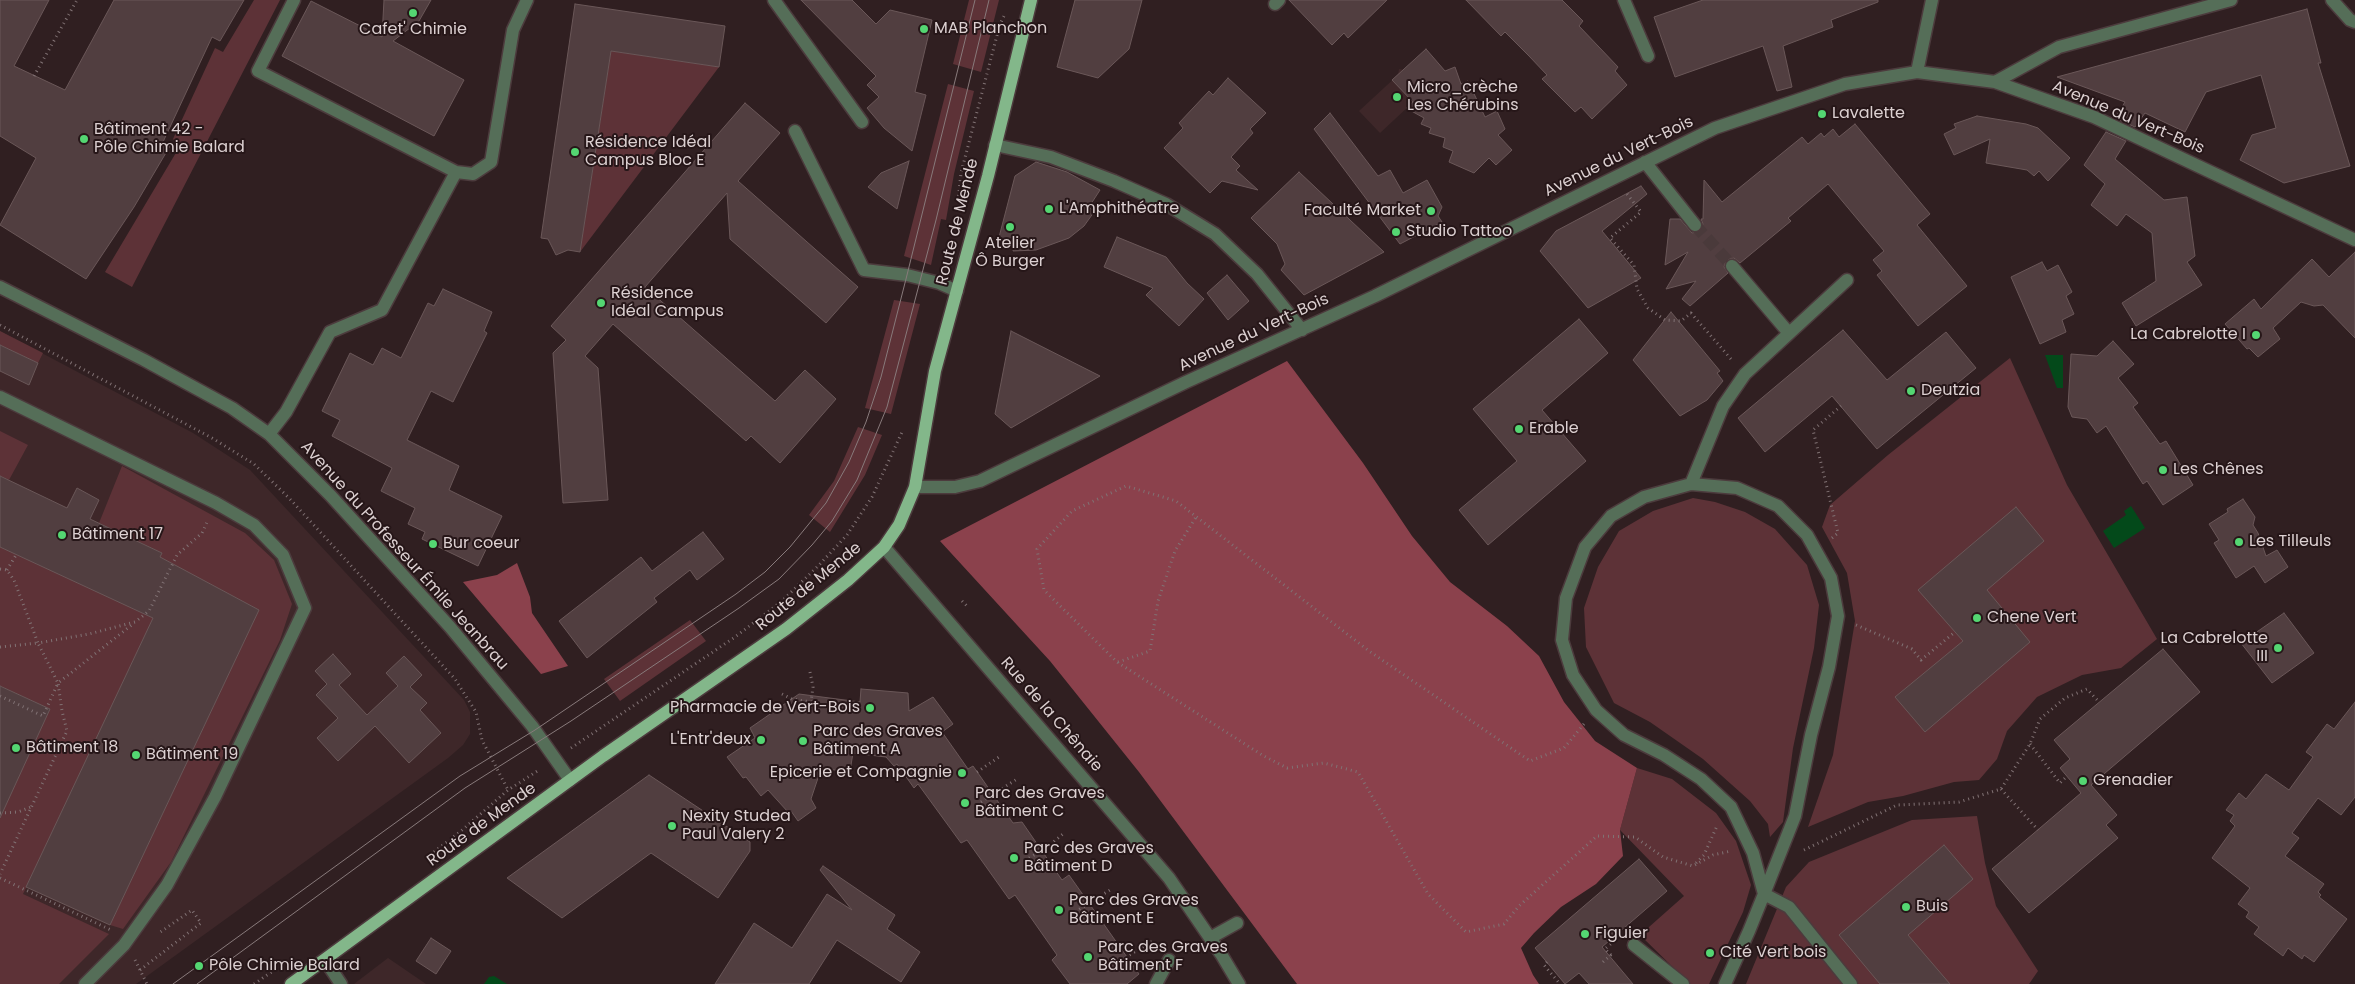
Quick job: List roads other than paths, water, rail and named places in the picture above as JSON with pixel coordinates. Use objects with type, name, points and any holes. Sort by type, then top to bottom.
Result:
[{"type":"main road","name":"Route de Mende","points":[[291,984],[570,780],[786,629],[848,580],[884,547],[899,525],[915,487],[935,371],[958,290],[1031,0]]},
{"type":"street","points":[[294,0],[258,71],[456,172],[473,174],[491,162],[513,30],[527,0]]},
{"type":"street","points":[[774,0],[862,122]]},
{"type":"street","points":[[1624,0],[1648,56]]},
{"type":"street","points":[[1917,72],[1932,0]]},
{"type":"street","points":[[1995,82],[2059,47],[2231,0]]},
{"type":"street","points":[[2332,0],[2350,20],[2355,22]]},
{"type":"street","name":"Avenue du Vert-Bois","points":[[915,487],[955,487],[980,481],[1186,382],[1302,330],[1715,128],[1845,84],[1917,72],[1995,82],[2094,117],[2355,240]]},
{"type":"street","points":[[795,131],[864,270],[891,272],[939,283],[958,290]]},
{"type":"street","points":[[994,145],[1051,156],[1166,204],[1215,234],[1257,274],[1302,330]]},
{"type":"street","points":[[1645,162],[1695,225]]},
{"type":"street","points":[[269,434],[286,412],[330,332],[382,310],[456,172]]},
{"type":"street","points":[[1732,266],[1788,332]]},
{"type":"street","points":[[1691,484],[1722,406],[1745,374],[1788,332],[1847,280]]},
{"type":"street","name":"Avenue du Professeur Émile Jeanbrau","points":[[0,287],[232,408],[269,434],[331,496],[450,626],[520,711],[570,780]]},
{"type":"street","points":[[0,397],[216,503],[254,525],[284,555],[305,608],[215,797],[167,885],[124,945],[85,984]]},
{"type":"street","points":[[1725,984],[1764,894],[1795,816],[1811,735],[1829,667],[1838,616],[1831,578],[1807,535],[1778,506],[1737,488],[1691,484],[1644,497],[1611,516],[1585,547],[1566,598],[1562,640],[1573,675],[1596,710],[1624,735],[1664,755],[1701,779],[1732,807],[1753,853],[1764,894],[1788,908],[1851,984]]},
{"type":"street","name":"Rue de la Chênaie","points":[[884,547],[1169,878],[1210,938],[1238,984]]},
{"type":"street","points":[[1210,938],[1237,923]]},
{"type":"street","points":[[1634,945],[1683,984]]},
{"type":"street","points":[[324,960],[341,984]]},
{"type":"street","points":[[1156,984],[1169,960]]},
{"type":"tunnel","points":[[1695,225],[1732,266]]},
{"type":"tram line","points":[[173,984],[460,776],[535,730],[736,594],[765,572],[790,547],[826,503],[849,462],[866,422],[881,377],[975,0]]},
{"type":"tram line","points":[[197,984],[465,788],[571,721],[779,579],[832,521],[857,480],[887,407],[936,220],[989,0]]},
{"type":"place","name":"Cafet' Chimie","points":[[413,13]]},
{"type":"place","name":"MAB Planchon","points":[[924,29]]},
{"type":"place","name":"Micro_crèche Les Chérubins","points":[[1397,97]]},
{"type":"place","name":"Lavalette","points":[[1822,114]]},
{"type":"place","name":"Bâtiment 42 - Pôle Chimie Balard","points":[[84,139]]},
{"type":"place","name":"Résidence Idéal Campus Bloc E","points":[[575,152]]},
{"type":"place","name":"L'Amphithéatre","points":[[1049,209]]},
{"type":"place","name":"Faculté Market","points":[[1431,211]]},
{"type":"place","name":"Atelier Ô Burger","points":[[1010,227]]},
{"type":"place","name":"Studio Tattoo","points":[[1396,232]]},
{"type":"place","name":"Résidence Idéal Campus","points":[[601,303]]},
{"type":"place","name":"La Cabrelotte I","points":[[2256,335]]},
{"type":"place","name":"Deutzia","points":[[1911,391]]},
{"type":"place","name":"Erable","points":[[1519,429]]},
{"type":"place","name":"Les Chênes","points":[[2163,470]]},
{"type":"place","name":"Bâtiment 17","points":[[62,535]]},
{"type":"place","name":"Les Tilleuls","points":[[2239,542]]},
{"type":"place","name":"Bur coeur","points":[[433,544]]},
{"type":"place","name":"Chene Vert","points":[[1977,618]]},
{"type":"place","name":"La Cabrelotte III","points":[[2278,648]]},
{"type":"place","name":"Pharmacie de Vert-Bois","points":[[870,708]]},
{"type":"place","name":"L'Entr'deux","points":[[761,740]]},
{"type":"place","name":"Parc des Graves Bâtiment A","points":[[803,741]]},
{"type":"place","name":"Bâtiment 18","points":[[16,748]]},
{"type":"place","name":"Bâtiment 19","points":[[136,755]]},
{"type":"place","name":"Epicerie et Compagnie","points":[[962,773]]},
{"type":"place","name":"Grenadier","points":[[2083,781]]},
{"type":"place","name":"Parc des Graves Bâtiment C","points":[[965,803]]},
{"type":"place","name":"Nexity Studea Paul Valery 2","points":[[672,826]]},
{"type":"place","name":"Parc des Graves Bâtiment D","points":[[1014,858]]},
{"type":"place","name":"Buis","points":[[1906,907]]},
{"type":"place","name":"Parc des Graves Bâtiment E","points":[[1059,910]]},
{"type":"place","name":"Figuier","points":[[1585,934]]},
{"type":"place","name":"Cité Vert bois","points":[[1710,953]]},
{"type":"place","name":"Parc des Graves Bâtiment F","points":[[1088,957]]},
{"type":"place","name":"Pôle Chimie Balard","points":[[199,966]]}]
